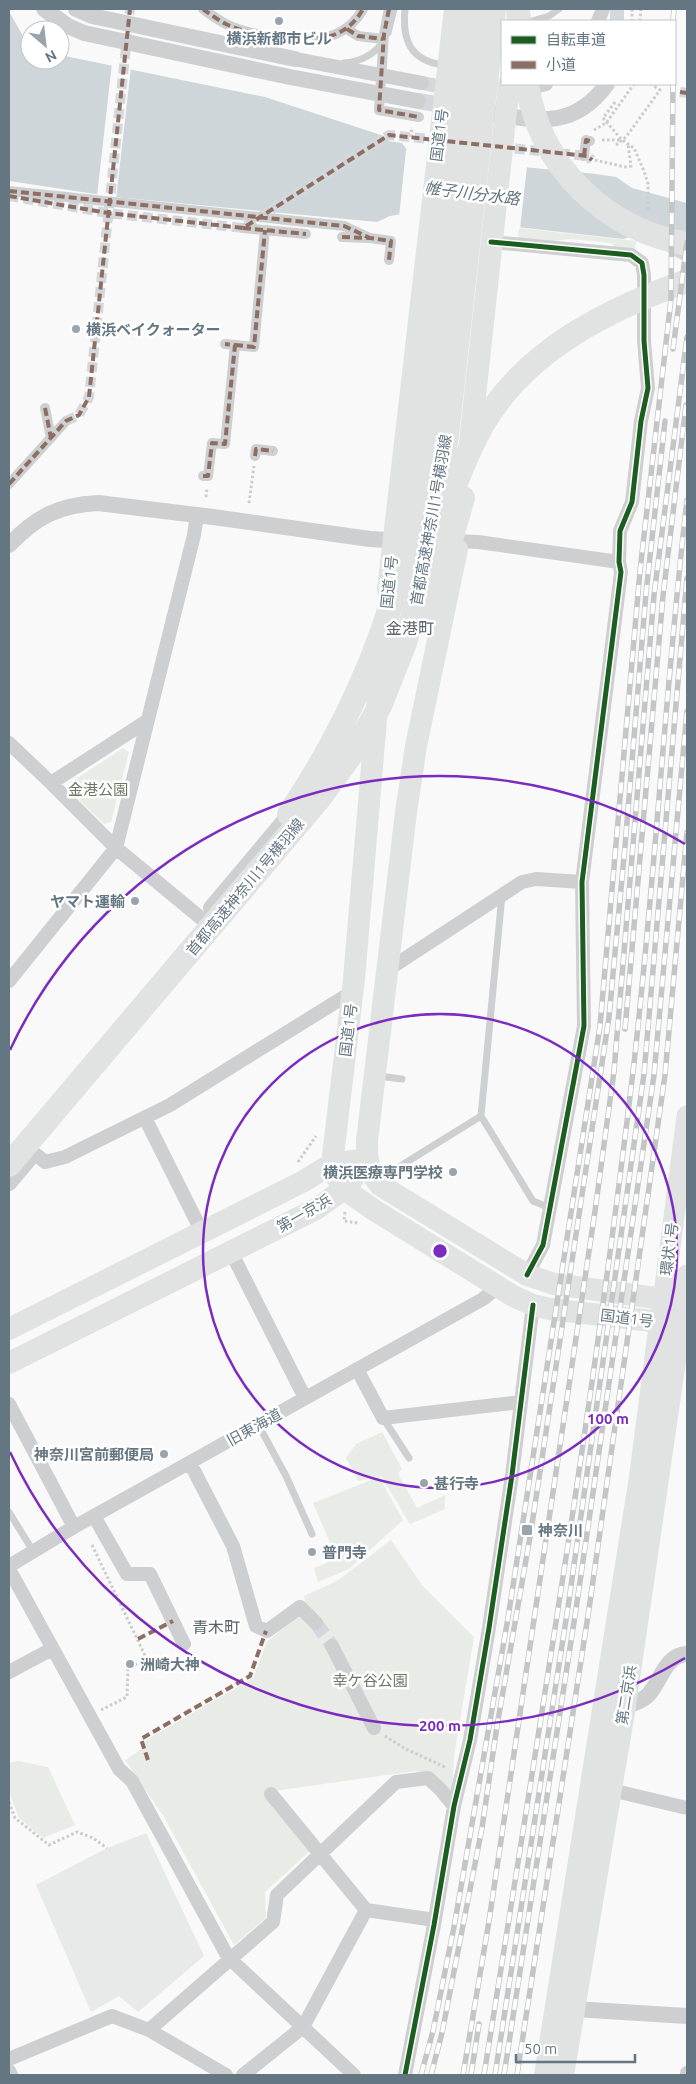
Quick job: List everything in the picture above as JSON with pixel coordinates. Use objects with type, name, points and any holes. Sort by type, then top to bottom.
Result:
[{"type":"highway","name":"国道1号","points":[[332,1164],[352,992],[364,745],[394,541],[437,151],[452,84],[455,9]]},
{"type":"highway","name":"首都高速神奈川1号横羽線","points":[[9,1151],[269,842],[316,771],[359,690],[387,616],[408,543],[426,436],[474,9]]},
{"type":"highway","name":"首都高速神奈川1号横羽線","points":[[9,1165],[364,745],[397,666],[414,613],[429,543],[447,436],[494,9]]},
{"type":"highway","points":[[526,85],[534,115],[543,137],[555,158],[588,197],[606,212],[627,224],[649,234],[687,244]]},
{"type":"highway","points":[[537,85],[544,110],[560,146],[578,172],[596,189],[633,216],[655,226],[687,233]]},
{"type":"highway","name":"国道1号","points":[[509,89],[458,541],[454,571],[416,746],[404,830],[389,969],[367,1141],[367,1160],[370,1170],[380,1185],[527,1275],[554,1284],[663,1299],[682,1314]]},
{"type":"highway","points":[[269,842],[320,781],[338,755],[372,696],[402,627],[466,460],[480,430],[495,406],[524,373],[542,357],[580,330],[633,302],[687,281]]},
{"type":"highway","points":[[364,745],[411,662],[431,606],[474,461],[490,427],[501,410],[535,373],[584,336],[627,313],[687,290]]},
{"type":"highway","name":"第一京浜","points":[[9,1329],[302,1182],[332,1164],[367,1160]]},
{"type":"highway","name":"第一京浜","points":[[9,1363],[316,1209],[344,1190],[367,1160]]},
{"type":"highway","points":[[332,1164],[334,1174],[344,1190]]},
{"type":"highway","name":"国道1号","points":[[344,1190],[498,1287],[542,1307],[660,1322],[682,1314]]},
{"type":"highway","name":"第二京浜","points":[[563,2075],[611,1790],[682,1314]]},
{"type":"highway","name":"第二京浜","points":[[545,2075],[638,1487],[660,1322]]},
{"type":"main road","name":"環状1号","points":[[660,1322],[687,1116]]},
{"type":"main road","name":"環状1号","points":[[682,1314],[687,1279]]},
{"type":"street","points":[[44,9],[68,26],[84,33],[290,77],[418,109]]},
{"type":"street","points":[[76,9],[92,16],[295,59],[422,83]]},
{"type":"street","points":[[203,9],[225,24],[238,29],[278,38],[320,38],[334,35],[346,29],[358,18],[363,9]]},
{"type":"street","points":[[389,9],[384,39],[379,110],[418,109]]},
{"type":"street","points":[[346,29],[358,36],[384,39]]},
{"type":"street","points":[[452,84],[496,92],[533,88],[543,85]]},
{"type":"street","points":[[456,107],[542,120],[561,118],[577,112],[595,98],[606,85]]},
{"type":"street","points":[[589,156],[586,140],[590,141]]},
{"type":"street","points":[[9,191],[344,226],[370,238]]},
{"type":"street","points":[[243,228],[265,230],[299,237]]},
{"type":"street","points":[[202,476],[208,476],[212,443],[225,444],[230,344],[254,347],[265,230]]},
{"type":"street","points":[[492,235],[631,255],[642,263],[644,275],[644,341],[648,388],[632,502],[620,531],[618,562],[620,572],[582,882],[584,1026],[543,1245],[527,1275]]},
{"type":"street","points":[[342,238],[370,238],[391,241],[389,260]]},
{"type":"street","points":[[45,408],[51,438]]},
{"type":"street","points":[[9,484],[66,420]]},
{"type":"street","points":[[255,456],[256,449],[272,452]]},
{"type":"street","points":[[9,545],[26,527],[43,516],[61,508],[79,504],[98,504],[394,541],[478,542],[618,562]]},
{"type":"street","points":[[9,981],[116,848],[194,535],[197,515]]},
{"type":"street","points":[[51,783],[147,721]]},
{"type":"street","points":[[9,743],[116,848],[202,919]]},
{"type":"street","points":[[9,1151],[305,796],[364,745]]},
{"type":"street","points":[[9,1183],[324,810],[364,745]]},
{"type":"street","points":[[389,969],[522,882],[536,879],[582,882]]},
{"type":"street","points":[[34,1153],[45,1162],[65,1157],[145,1118],[352,992]]},
{"type":"street","points":[[145,1118],[202,1232]]},
{"type":"street","points":[[231,1252],[305,1398]]},
{"type":"street","name":"旧東海道","points":[[9,1566],[94,1516],[482,1300],[498,1287]]},
{"type":"street","points":[[405,2075],[435,1920],[454,1806],[470,1740],[489,1628],[521,1402],[542,1307]]},
{"type":"street","points":[[358,1369],[383,1418],[521,1402]]},
{"type":"street","points":[[9,1404],[78,1525]]},
{"type":"street","points":[[190,1463],[233,1546],[256,1626],[267,1631],[300,1607],[316,1623]]},
{"type":"street","points":[[94,1516],[127,1574],[150,1574],[184,1644]]},
{"type":"street","points":[[9,1569],[119,1769],[132,1781],[230,1959],[354,2075]]},
{"type":"street","points":[[332,1646],[374,1728]]},
{"type":"street","points":[[9,1672],[52,1649]]},
{"type":"street","points":[[624,1706],[638,1702],[646,1697],[672,1660],[687,1654]]},
{"type":"street","points":[[149,2030],[273,1922],[277,1895],[396,1782],[428,1778],[454,1806]]},
{"type":"street","points":[[611,1790],[687,1808]]},
{"type":"street","points":[[271,1794],[366,1910],[435,1920]]},
{"type":"street","points":[[242,2075],[303,2028],[366,1910]]},
{"type":"street","points":[[574,2009],[687,2016]]},
{"type":"street","points":[[9,2059],[112,2016],[149,2030],[226,2075]]},
{"type":"street","points":[[9,2071],[11,2075]]},
{"type":"lane","points":[[295,59],[337,63],[363,59],[378,50],[388,33],[394,9]]},
{"type":"lane","points":[[405,9],[406,37],[410,47],[418,56],[436,64],[458,66],[474,58],[480,51],[486,37],[489,9]]},
{"type":"lane","points":[[535,20],[549,16],[559,9]]},
{"type":"lane","points":[[502,896],[481,1116],[533,1201],[550,1208]]},
{"type":"lane","points":[[375,1076],[402,1079]]},
{"type":"lane","points":[[394,1170],[481,1116]]},
{"type":"lane","points":[[383,1418],[409,1458]]},
{"type":"lane","points":[[258,1424],[286,1476],[312,1534]]},
{"type":"lane","points":[[9,1512],[33,1551]]},
{"type":"path","points":[[606,123],[633,85]]},
{"type":"path","points":[[616,145],[626,137],[660,90],[652,85]]},
{"type":"path","points":[[620,95],[603,118],[622,140],[634,148],[648,184]]},
{"type":"path","points":[[590,141],[622,140]]},
{"type":"path","points":[[589,156],[631,166],[628,144]]},
{"type":"path","points":[[249,503],[255,456]]},
{"type":"path","points":[[294,1166],[310,1146]]},
{"type":"path","points":[[344,1221],[358,1223],[359,1220],[348,1219]]},
{"type":"path","points":[[78,1525],[150,1666]]},
{"type":"path","points":[[90,1716],[127,1698],[128,1669],[146,1658]]},
{"type":"path","points":[[374,1728],[404,1748],[447,1767],[449,1777]]},
{"type":"path","points":[[9,1802],[15,1818],[36,1837],[49,1845],[76,1832],[93,1838],[107,1848]]},
{"type":"shaded area","points":[[146,1833],[204,1956],[138,2012],[119,1996],[91,2012],[36,1885],[107,1848]]},
{"type":"green space","points":[[519,228],[636,241],[635,250],[616,247],[610,243],[572,239],[541,242],[518,240]]},
{"type":"green space","name":"金港公園","points":[[123,748],[129,752],[111,822],[104,824],[69,790],[70,783]]},
{"type":"green space","points":[[382,1432],[402,1469],[398,1473],[417,1508],[445,1495],[445,1509],[410,1524],[381,1476],[379,1477],[403,1520],[349,1569],[318,1582],[314,1568],[329,1562],[334,1552],[313,1503],[376,1478],[358,1481],[346,1458],[356,1444]]},
{"type":"green space","name":"幸ケ谷公園","points":[[391,1540],[422,1585],[474,1637],[454,1756],[454,1789],[449,1792],[439,1779],[426,1773],[415,1771],[267,1792],[311,1850],[265,1892],[266,1918],[234,1945],[164,1817],[125,1760],[142,1749],[141,1743],[253,1678],[267,1642],[307,1608],[304,1596],[337,1581]]},
{"type":"green space","points":[[18,1761],[48,1767],[75,1825],[43,1838],[19,1818],[9,1791],[9,1763]]},
{"type":"water","name":"帷子川分水路","points":[[9,11],[20,31],[20,70],[70,70],[70,57],[265,97],[384,136],[388,141],[402,143],[411,156],[616,177],[632,188],[687,203],[687,263],[637,235],[623,239],[402,214],[390,216],[377,222],[115,197],[9,181]]},
{"type":"pier","points":[[112,63],[131,67],[116,199],[97,196]]},
{"type":"pier","points":[[406,150],[410,150],[412,153],[527,166],[520,229],[399,217]]},
{"type":"tunnel","points":[[66,421],[79,415],[89,397],[130,9]]},
{"type":"tunnel","points":[[617,9],[617,20]]},
{"type":"tunnel","points":[[422,83],[453,89]]},
{"type":"tunnel","points":[[680,92],[687,93]]},
{"type":"tunnel","points":[[418,101],[454,107]]},
{"type":"tunnel","points":[[9,196],[108,213],[243,228],[389,135],[440,140]]},
{"type":"tunnel","points":[[500,147],[587,156],[592,160]]},
{"type":"tunnel","points":[[316,1623],[332,1646]]},
{"type":"railway","points":[[673,20],[674,9]]},
{"type":"railway","points":[[421,2075],[433,2031],[454,1927],[508,1618],[600,1026],[640,571],[671,299],[673,85]]},
{"type":"railway","points":[[673,349],[687,242]]},
{"type":"railway","points":[[463,2075],[489,1921],[595,1211],[614,1071],[654,595],[687,337]]},
{"type":"railway","points":[[625,1029],[663,596],[686,405]]},
{"type":"railway","points":[[431,2075],[442,2033],[482,1828],[497,1726],[531,1531],[609,1017],[646,593],[665,421]]},
{"type":"railway","points":[[484,2075],[563,1575],[617,1198],[641,1001],[672,643],[687,500]]},
{"type":"railway","points":[[495,2075],[568,1607],[644,1074],[687,578]]},
{"type":"railway","points":[[504,2075],[576,1609],[654,1075],[687,711]]},
{"type":"railway","points":[[517,2075],[589,1609],[665,1075],[687,832]]},
{"type":"railway","points":[[471,2075],[479,2024]]},
{"type":"marked path","points":[[9,484],[66,421],[79,415],[89,397],[130,9]]},
{"type":"marked path","points":[[203,9],[223,22],[237,28],[280,38],[296,39],[311,39],[336,34],[352,24],[363,9]]},
{"type":"marked path","points":[[389,9],[384,34],[379,110],[419,117]]},
{"type":"marked path","points":[[347,29],[358,36],[383,39]]},
{"type":"marked path","points":[[680,92],[687,93]]},
{"type":"marked path","points":[[9,196],[108,213],[243,228],[389,135],[587,156],[592,160]]},
{"type":"marked path","points":[[584,156],[586,140],[590,141]]},
{"type":"marked path","points":[[9,191],[344,226],[370,238]]},
{"type":"marked path","points":[[243,228],[306,234]]},
{"type":"marked path","points":[[235,345],[254,347],[265,230]]},
{"type":"marked path","points":[[342,237],[391,241],[389,260]]},
{"type":"marked path","points":[[203,476],[208,476],[212,443],[225,444],[235,345],[225,344]]},
{"type":"marked path","points":[[45,408],[51,438]]},
{"type":"marked path","points":[[255,456],[256,449],[273,451]]},
{"type":"marked path","points":[[138,1639],[173,1621]]},
{"type":"marked path","points":[[148,1760],[141,1739],[250,1676],[266,1631]]},
{"type":"cycle path","points":[[491,242],[631,255],[642,263],[644,275],[644,341],[648,388],[641,421],[632,502],[620,531],[619,562],[621,572],[582,882],[584,1026],[543,1245],[527,1275]]},
{"type":"cycle path","points":[[405,2075],[434,1925],[454,1806],[470,1740],[489,1628],[512,1475],[533,1305]]},
{"type":"place","name":"横浜新都市ビル","points":[[279,21]]},
{"type":"place","name":"横浜ベイクォーター","points":[[76,329]]},
{"type":"place","name":"ヤマト運輸","points":[[135,901]]},
{"type":"place","name":"横浜医療専門学校","points":[[453,1172]]},
{"type":"place","name":"神奈川宮前郵便局","points":[[164,1454]]},
{"type":"place","name":"甚行寺","points":[[424,1483]]},
{"type":"place","name":"神奈川","points":[[527,1530]]},
{"type":"place","name":"普門寺","points":[[312,1552]]},
{"type":"place","name":"洲崎大神","points":[[130,1664]]},
{"type":"district","name":"金港町","points":[[410,628]]},
{"type":"district","name":"青木町","points":[[216,1627]]}]
